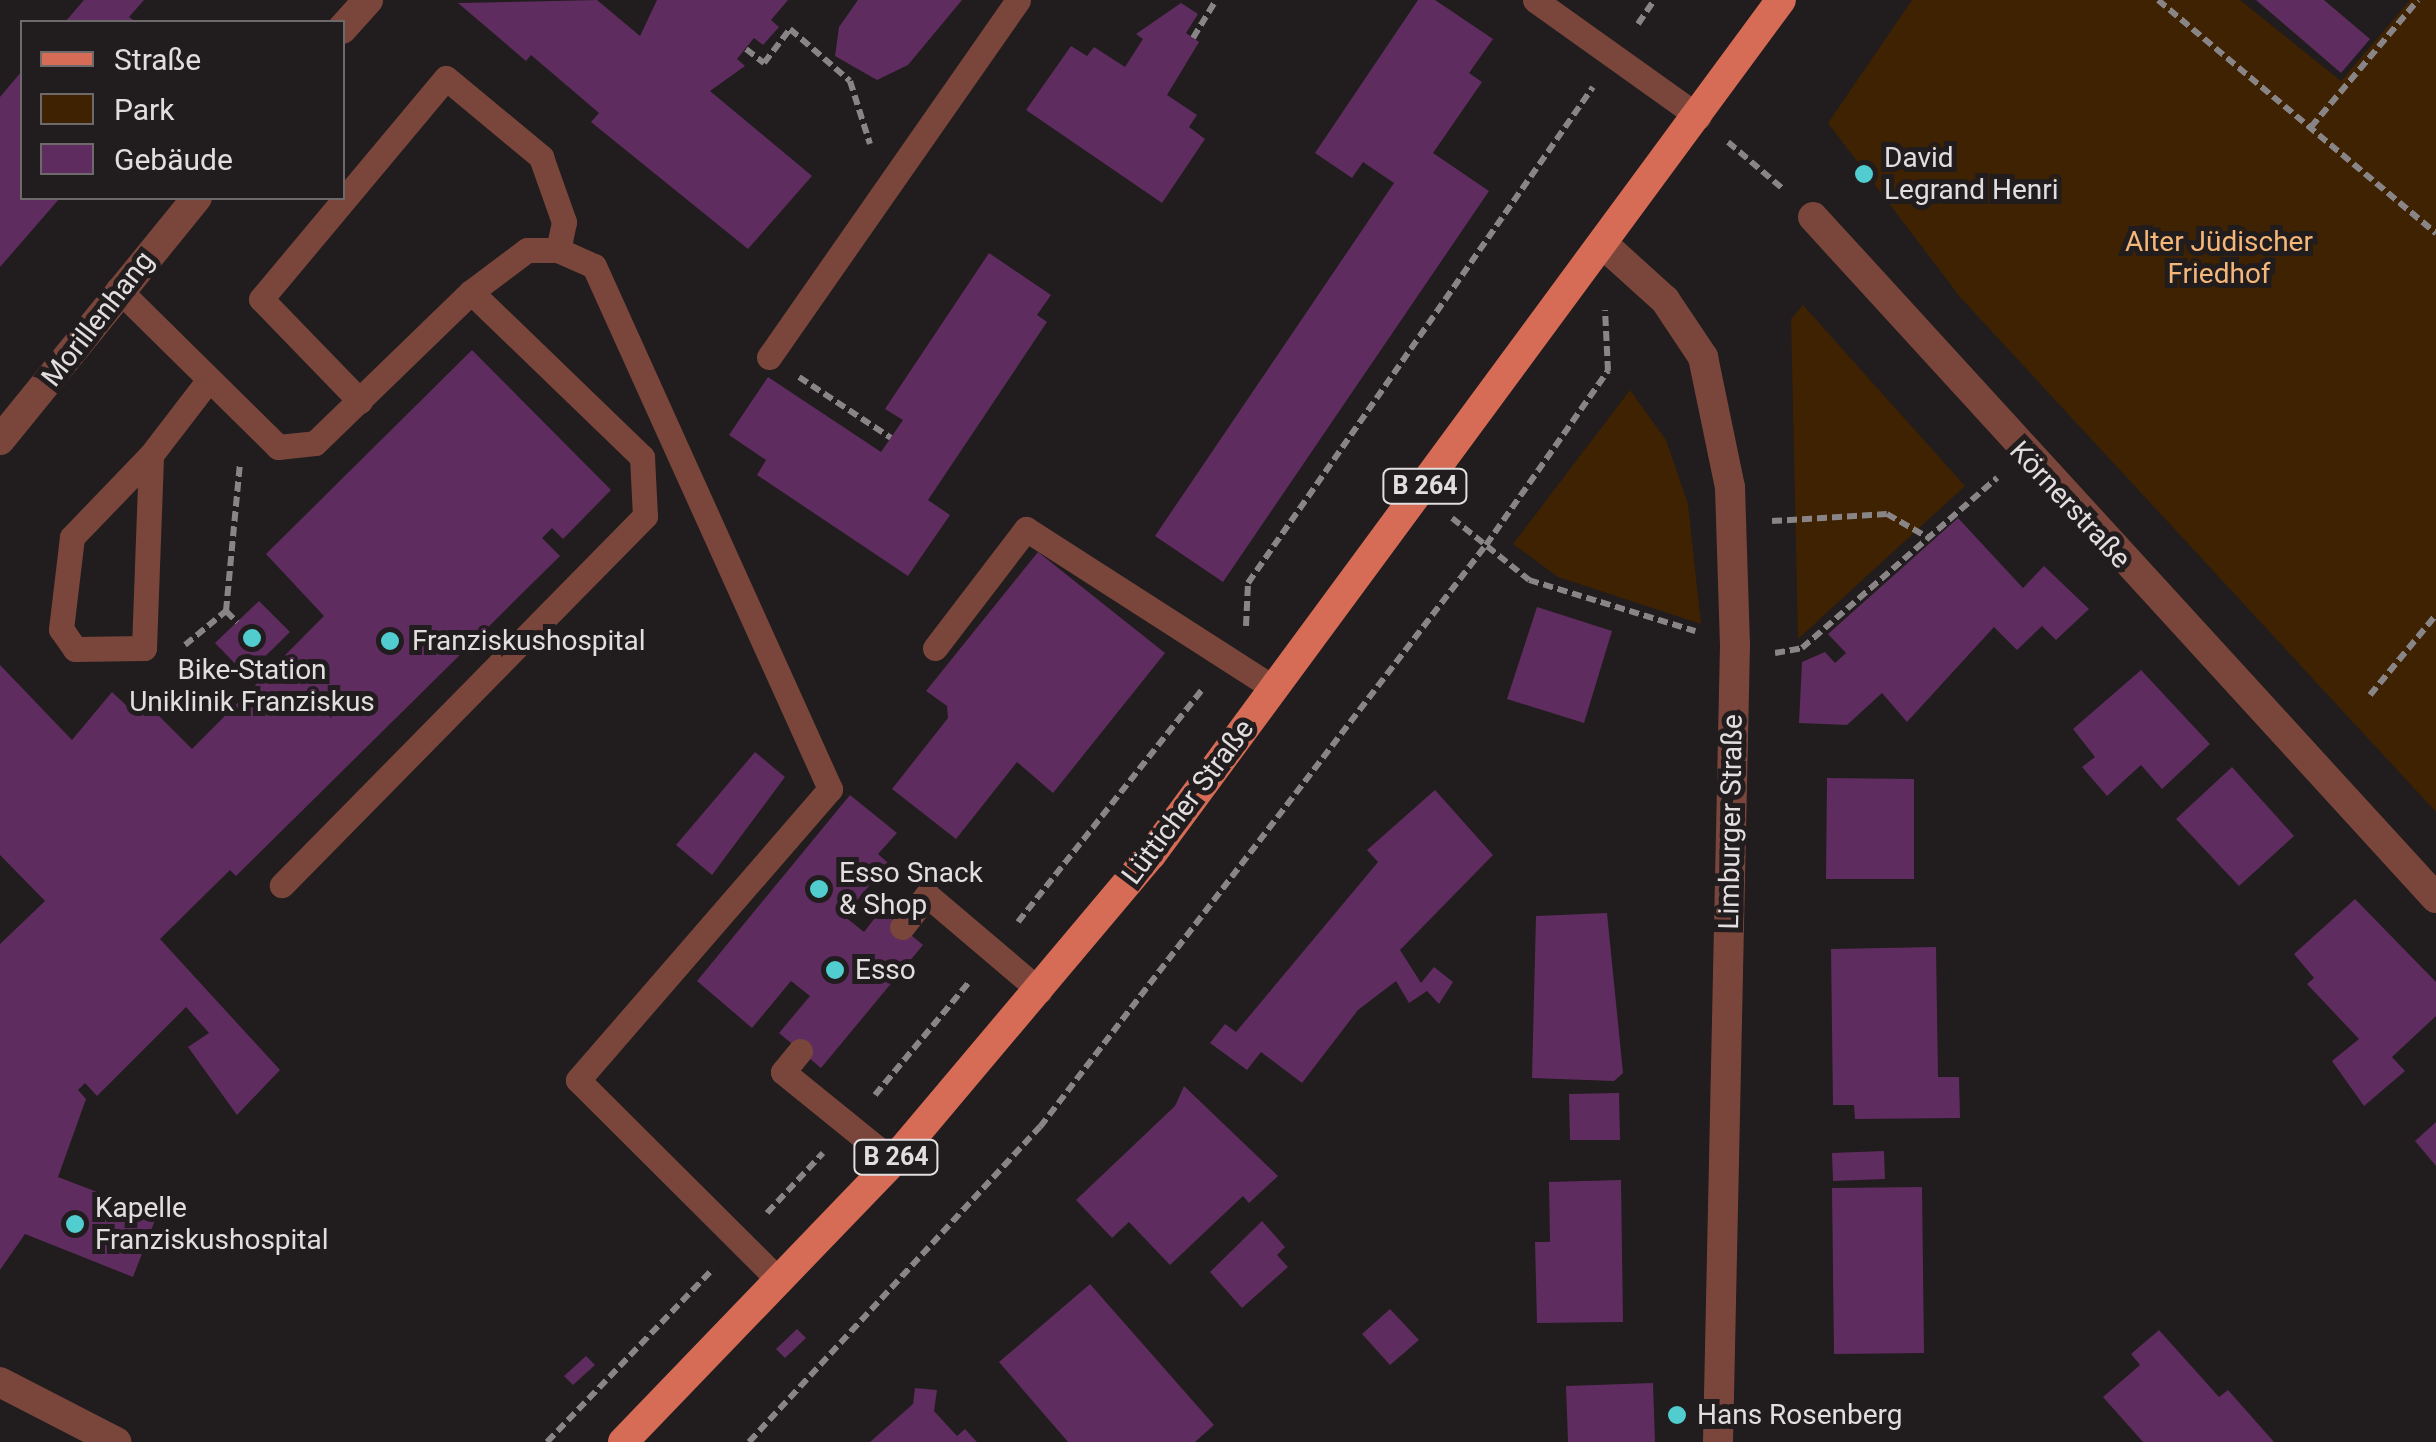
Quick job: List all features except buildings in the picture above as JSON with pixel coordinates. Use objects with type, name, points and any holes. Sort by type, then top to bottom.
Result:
[{"type":"main road","name":"Lütticher Straße","points":[[622,1442],[893,1161],[1040,991],[1274,688],[1699,117],[1781,0]]},
{"type":"street","points":[[345,26],[368,0]]},
{"type":"street","name":"Morillenhang","points":[[0,440],[118,289],[195,200]]},
{"type":"street","name":"Körnerstraße","points":[[1813,217],[2436,898]]},
{"type":"street","name":"Limburger Straße","points":[[1603,244],[1665,300],[1703,357],[1731,519],[1718,1442]]},
{"type":"street","points":[[0,1382],[116,1442]]},
{"type":"lane","points":[[769,356],[1018,0]]},
{"type":"lane","points":[[1535,0],[1699,117]]},
{"type":"lane","points":[[345,197],[446,78],[541,158],[564,222],[558,250]]},
{"type":"lane","points":[[343,200],[260,298],[360,400]]},
{"type":"lane","points":[[118,289],[207,382],[278,446],[315,443],[471,292],[527,250],[558,250],[594,266],[830,789],[578,1080],[779,1280]]},
{"type":"lane","points":[[282,885],[645,516],[642,457],[471,292]]},
{"type":"lane","points":[[152,455],[144,648],[75,649],[61,629],[72,537],[152,455],[207,382]]},
{"type":"lane","points":[[935,648],[1026,529],[1274,688]]},
{"type":"lane","points":[[902,927],[928,895],[1040,991]]},
{"type":"lane","points":[[800,1051],[783,1072],[893,1161]]},
{"type":"path","points":[[1192,38],[1216,0]]},
{"type":"path","points":[[547,1442],[850,1126],[1228,658],[1246,634],[1248,583],[1654,0]]},
{"type":"path","points":[[2158,0],[2436,233]]},
{"type":"path","points":[[2311,127],[2418,0]]},
{"type":"path","points":[[746,49],[764,63],[790,29],[850,80],[864,139]]},
{"type":"path","points":[[1699,117],[1813,217]]},
{"type":"path","points":[[769,356],[891,438]]},
{"type":"path","points":[[748,1442],[1040,1128],[1486,545],[1608,371]]},
{"type":"path","points":[[144,648],[186,646],[226,611],[244,416]]},
{"type":"path","points":[[1731,519],[1848,522],[1887,514],[1927,537]]},
{"type":"path","points":[[226,611],[237,622]]},
{"type":"path","points":[[2370,695],[2436,615]]},
{"type":"green space","name":"Alter Jüdischer Friedhof","points":[[1912,0],[2240,0],[2341,81],[2410,0],[2436,0],[2436,812],[1960,297],[1828,123]]},
{"type":"green space","points":[[1803,305],[1965,486],[1798,639],[1791,319]]},
{"type":"green space","points":[[1630,390],[1666,440],[1688,504],[1701,624],[1558,577],[1513,544]]},
{"type":"place","name":"David Legrand Henri","points":[[1864,174]]},
{"type":"place","name":"Bike-Station Uniklinik Franziskus","points":[[252,638]]},
{"type":"place","name":"Franziskushospital","points":[[390,641]]},
{"type":"place","name":"Esso Snack & Shop","points":[[819,889]]},
{"type":"place","name":"Esso","points":[[835,970]]},
{"type":"place","name":"Kapelle Franziskushospital","points":[[75,1224]]},
{"type":"place","name":"Hans Rosenberg","points":[[1677,1415]]}]
